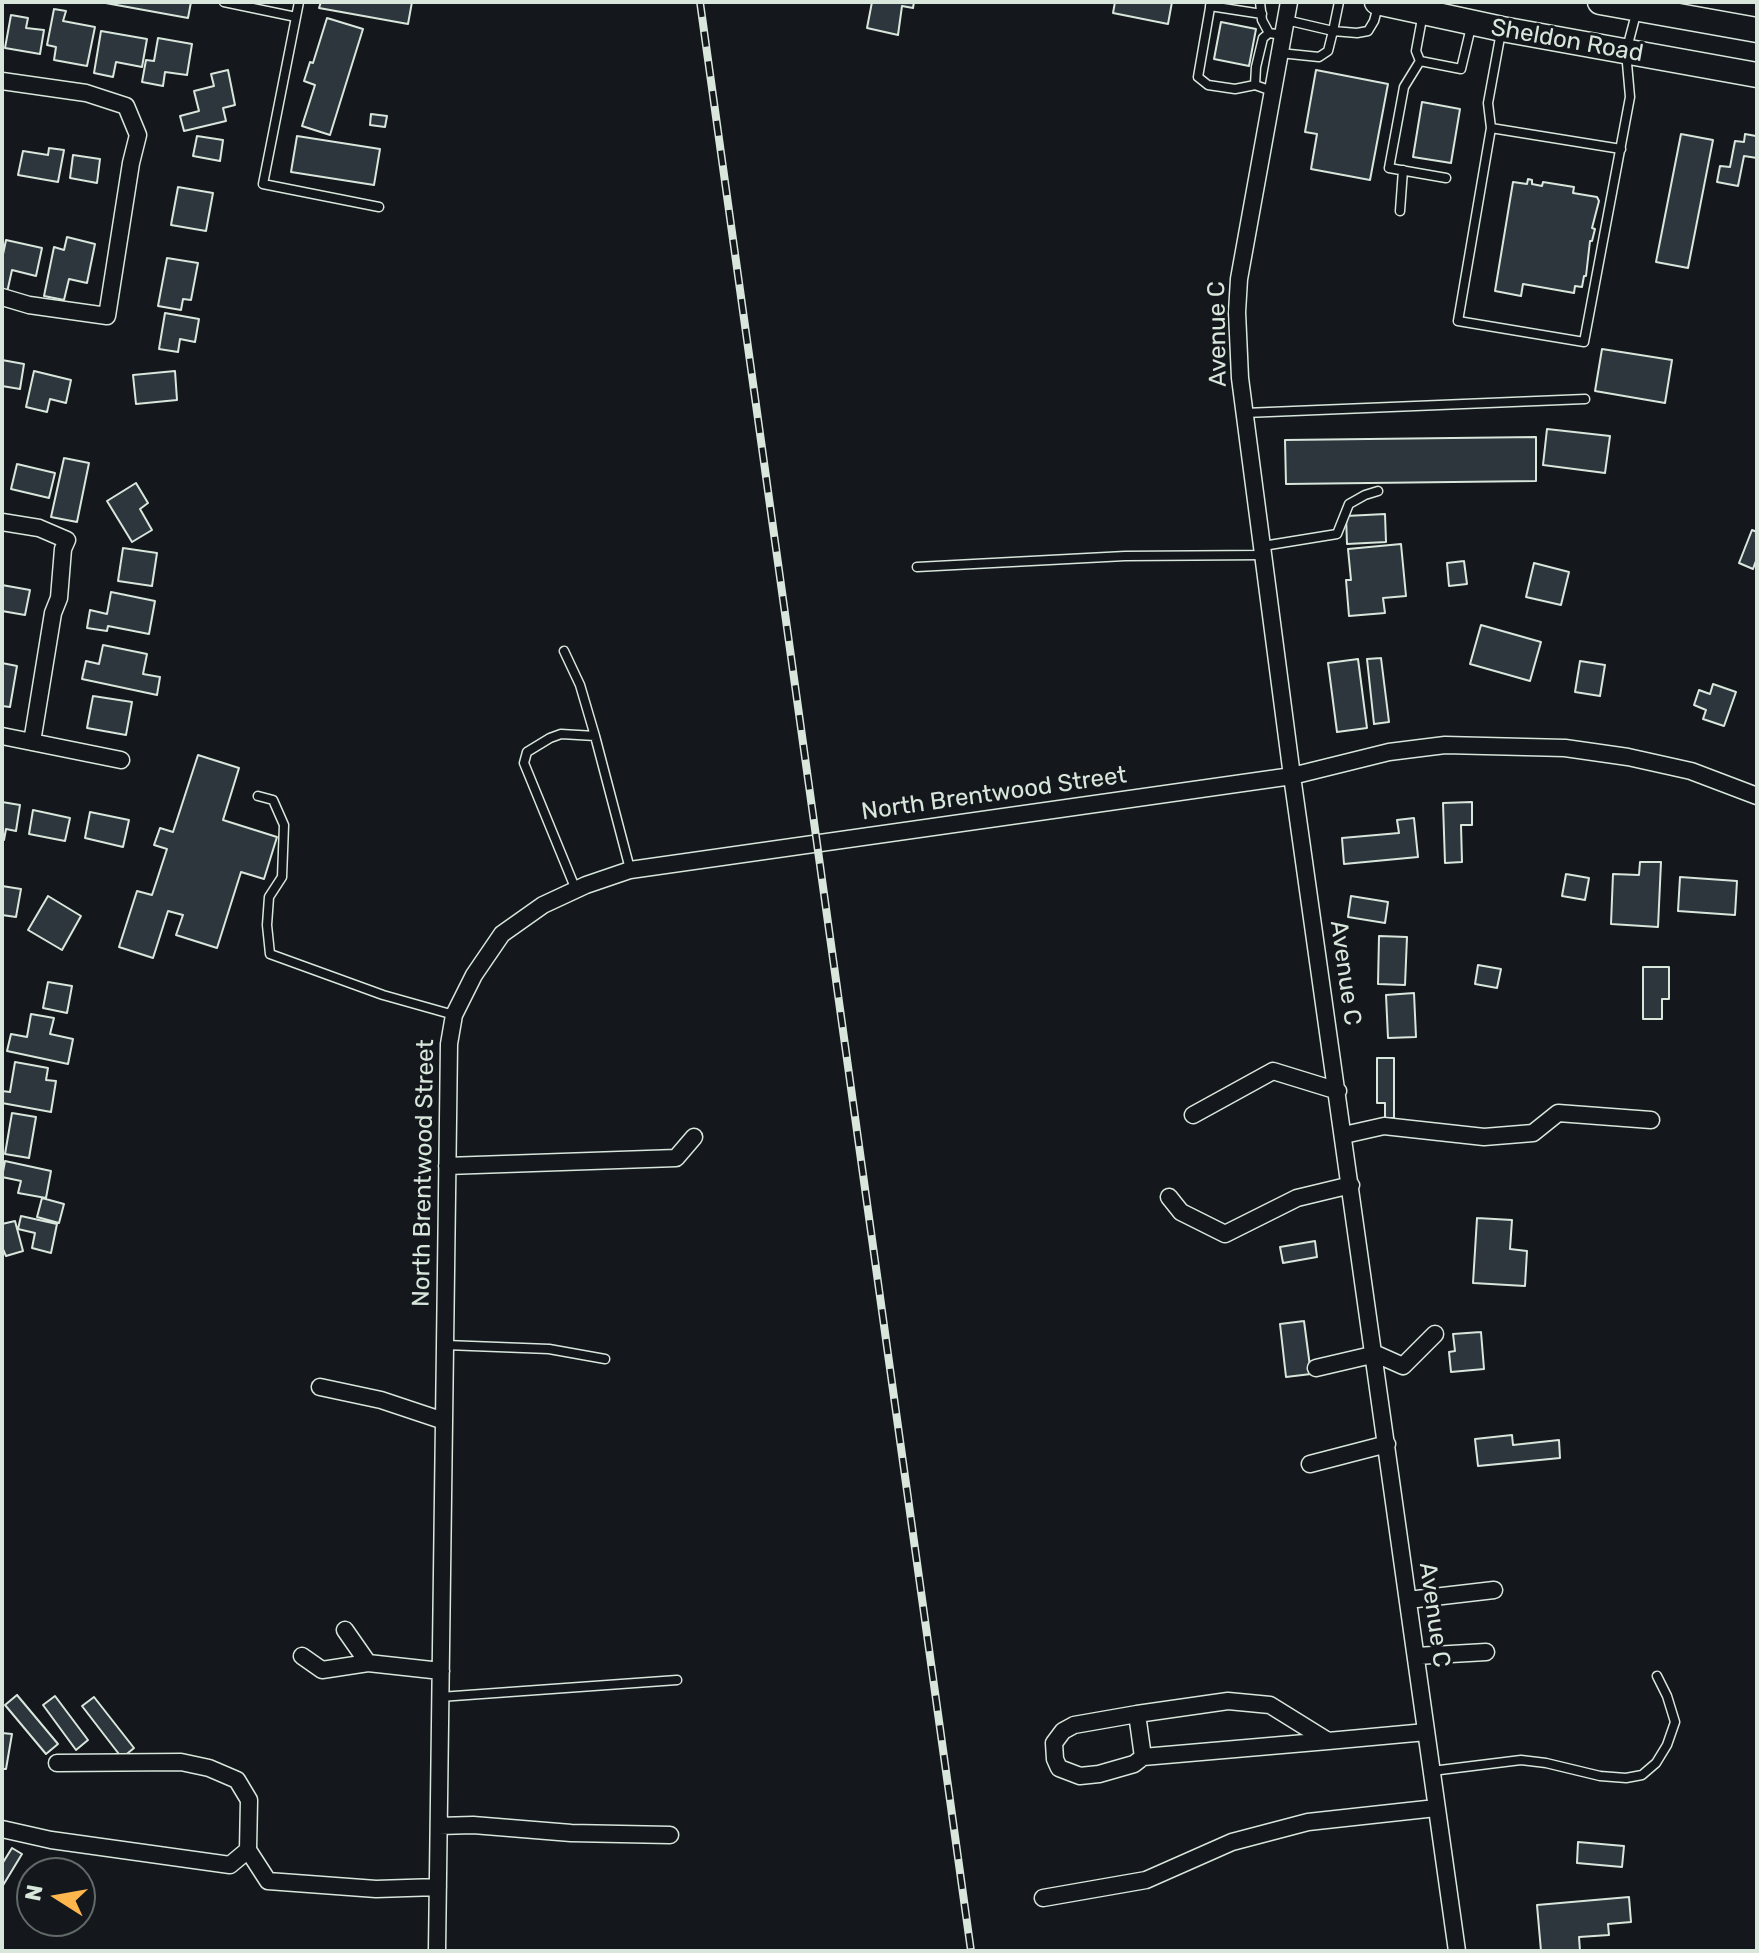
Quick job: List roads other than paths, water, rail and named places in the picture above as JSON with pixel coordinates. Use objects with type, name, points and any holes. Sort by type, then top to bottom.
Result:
[{"type":"main road","name":"Sheldon Road","points":[[1378,2],[1502,29],[1757,75]]},
{"type":"main road","name":"Sheldon Road","points":[[1600,2],[1637,9],[1683,10],[1757,30]]},
{"type":"street","name":"Avenue C","points":[[1289,2],[1279,29],[1280,53],[1239,279],[1238,342],[1244,413],[1457,1951]]},
{"type":"street","points":[[2,81],[86,93],[126,106],[138,135],[107,316],[29,305],[2,297]]},
{"type":"street","points":[[2,522],[39,528],[67,540],[63,549],[59,598],[53,613],[32,742]]},
{"type":"street","points":[[2,736],[121,760]]},
{"type":"street","name":"North Brentwood Street","points":[[437,1951],[449,1044],[454,1015],[474,975],[502,934],[543,905],[630,870],[1292,776],[1389,752],[1445,745],[1565,748],[1628,757],[1691,771],[1757,796]]},
{"type":"street","points":[[1193,1115],[1273,1071],[1338,1091]]},
{"type":"street","points":[[1344,1135],[1384,1126],[1484,1137],[1533,1133],[1558,1113],[1651,1120]]},
{"type":"street","points":[[447,1166],[676,1158],[694,1137]]},
{"type":"street","points":[[1169,1197],[1181,1212],[1225,1234],[1297,1198],[1351,1185]]},
{"type":"street","points":[[1316,1368],[1376,1354],[1403,1366],[1435,1334]]},
{"type":"street","points":[[320,1387],[381,1400],[444,1421]]},
{"type":"street","points":[[1310,1464],[1387,1444]]},
{"type":"street","points":[[1408,1600],[1494,1590]]},
{"type":"street","points":[[345,1630],[368,1663]]},
{"type":"street","points":[[1416,1656],[1486,1652]]},
{"type":"street","points":[[302,1656],[322,1670],[368,1663],[441,1671]]},
{"type":"street","points":[[1328,1741],[1270,1705],[1228,1701],[1074,1725],[1063,1731],[1054,1743],[1059,1768],[1080,1776],[1134,1764],[1143,1757],[1328,1741],[1426,1732]]},
{"type":"street","points":[[1137,1714],[1143,1757]]},
{"type":"street","points":[[57,1763],[181,1762],[209,1768],[237,1780],[249,1800],[248,1850],[268,1881],[376,1889],[438,1887]]},
{"type":"street","points":[[1043,1898],[1146,1880],[1232,1842],[1308,1822],[1436,1808]]},
{"type":"street","points":[[439,1826],[670,1835]]},
{"type":"street","points":[[2,1829],[51,1840],[230,1865],[248,1850]]},
{"type":"lane","points":[[224,2],[296,17]]},
{"type":"lane","points":[[299,2],[263,184],[379,207]]},
{"type":"lane","points":[[1260,2],[1262,14]]},
{"type":"lane","points":[[1280,53],[1319,57],[1328,51],[1339,2]]},
{"type":"lane","points":[[1255,85],[1263,38],[1279,29],[1368,31],[1374,21],[1378,2]]},
{"type":"lane","points":[[1272,91],[1255,85],[1235,89],[1208,85],[1198,77],[1210,4],[1262,14],[1279,29]]},
{"type":"lane","points":[[1502,29],[1488,103],[1491,128],[1458,321],[1584,342],[1630,97],[1626,52],[1637,9]]},
{"type":"lane","points":[[1420,61],[1416,51],[1423,12]]},
{"type":"lane","points":[[1420,61],[1461,69],[1472,23]]},
{"type":"lane","points":[[1420,61],[1404,87],[1389,168],[1446,178]]},
{"type":"lane","points":[[1491,128],[1621,149]]},
{"type":"lane","points":[[1400,211],[1403,170]]},
{"type":"lane","points":[[1244,413],[1585,399]]},
{"type":"lane","points":[[917,567],[1263,551],[1337,534],[1349,504],[1378,491]]},
{"type":"lane","points":[[564,651],[580,685],[630,870]]},
{"type":"lane","points":[[576,890],[524,763],[527,752],[550,738],[561,734],[595,736]]},
{"type":"lane","points":[[258,796],[273,800],[284,825],[282,877],[269,897],[267,925],[270,954],[383,995],[454,1015]]},
{"type":"lane","points":[[445,1345],[549,1349],[605,1359]]},
{"type":"lane","points":[[1431,1772],[1521,1760],[1600,1776],[1626,1778],[1642,1775],[1656,1763],[1667,1745],[1675,1722],[1657,1676]]},
{"type":"lane","points":[[440,1697],[677,1680]]},
{"type":"railway","points":[[700,2],[971,1951]]}]
